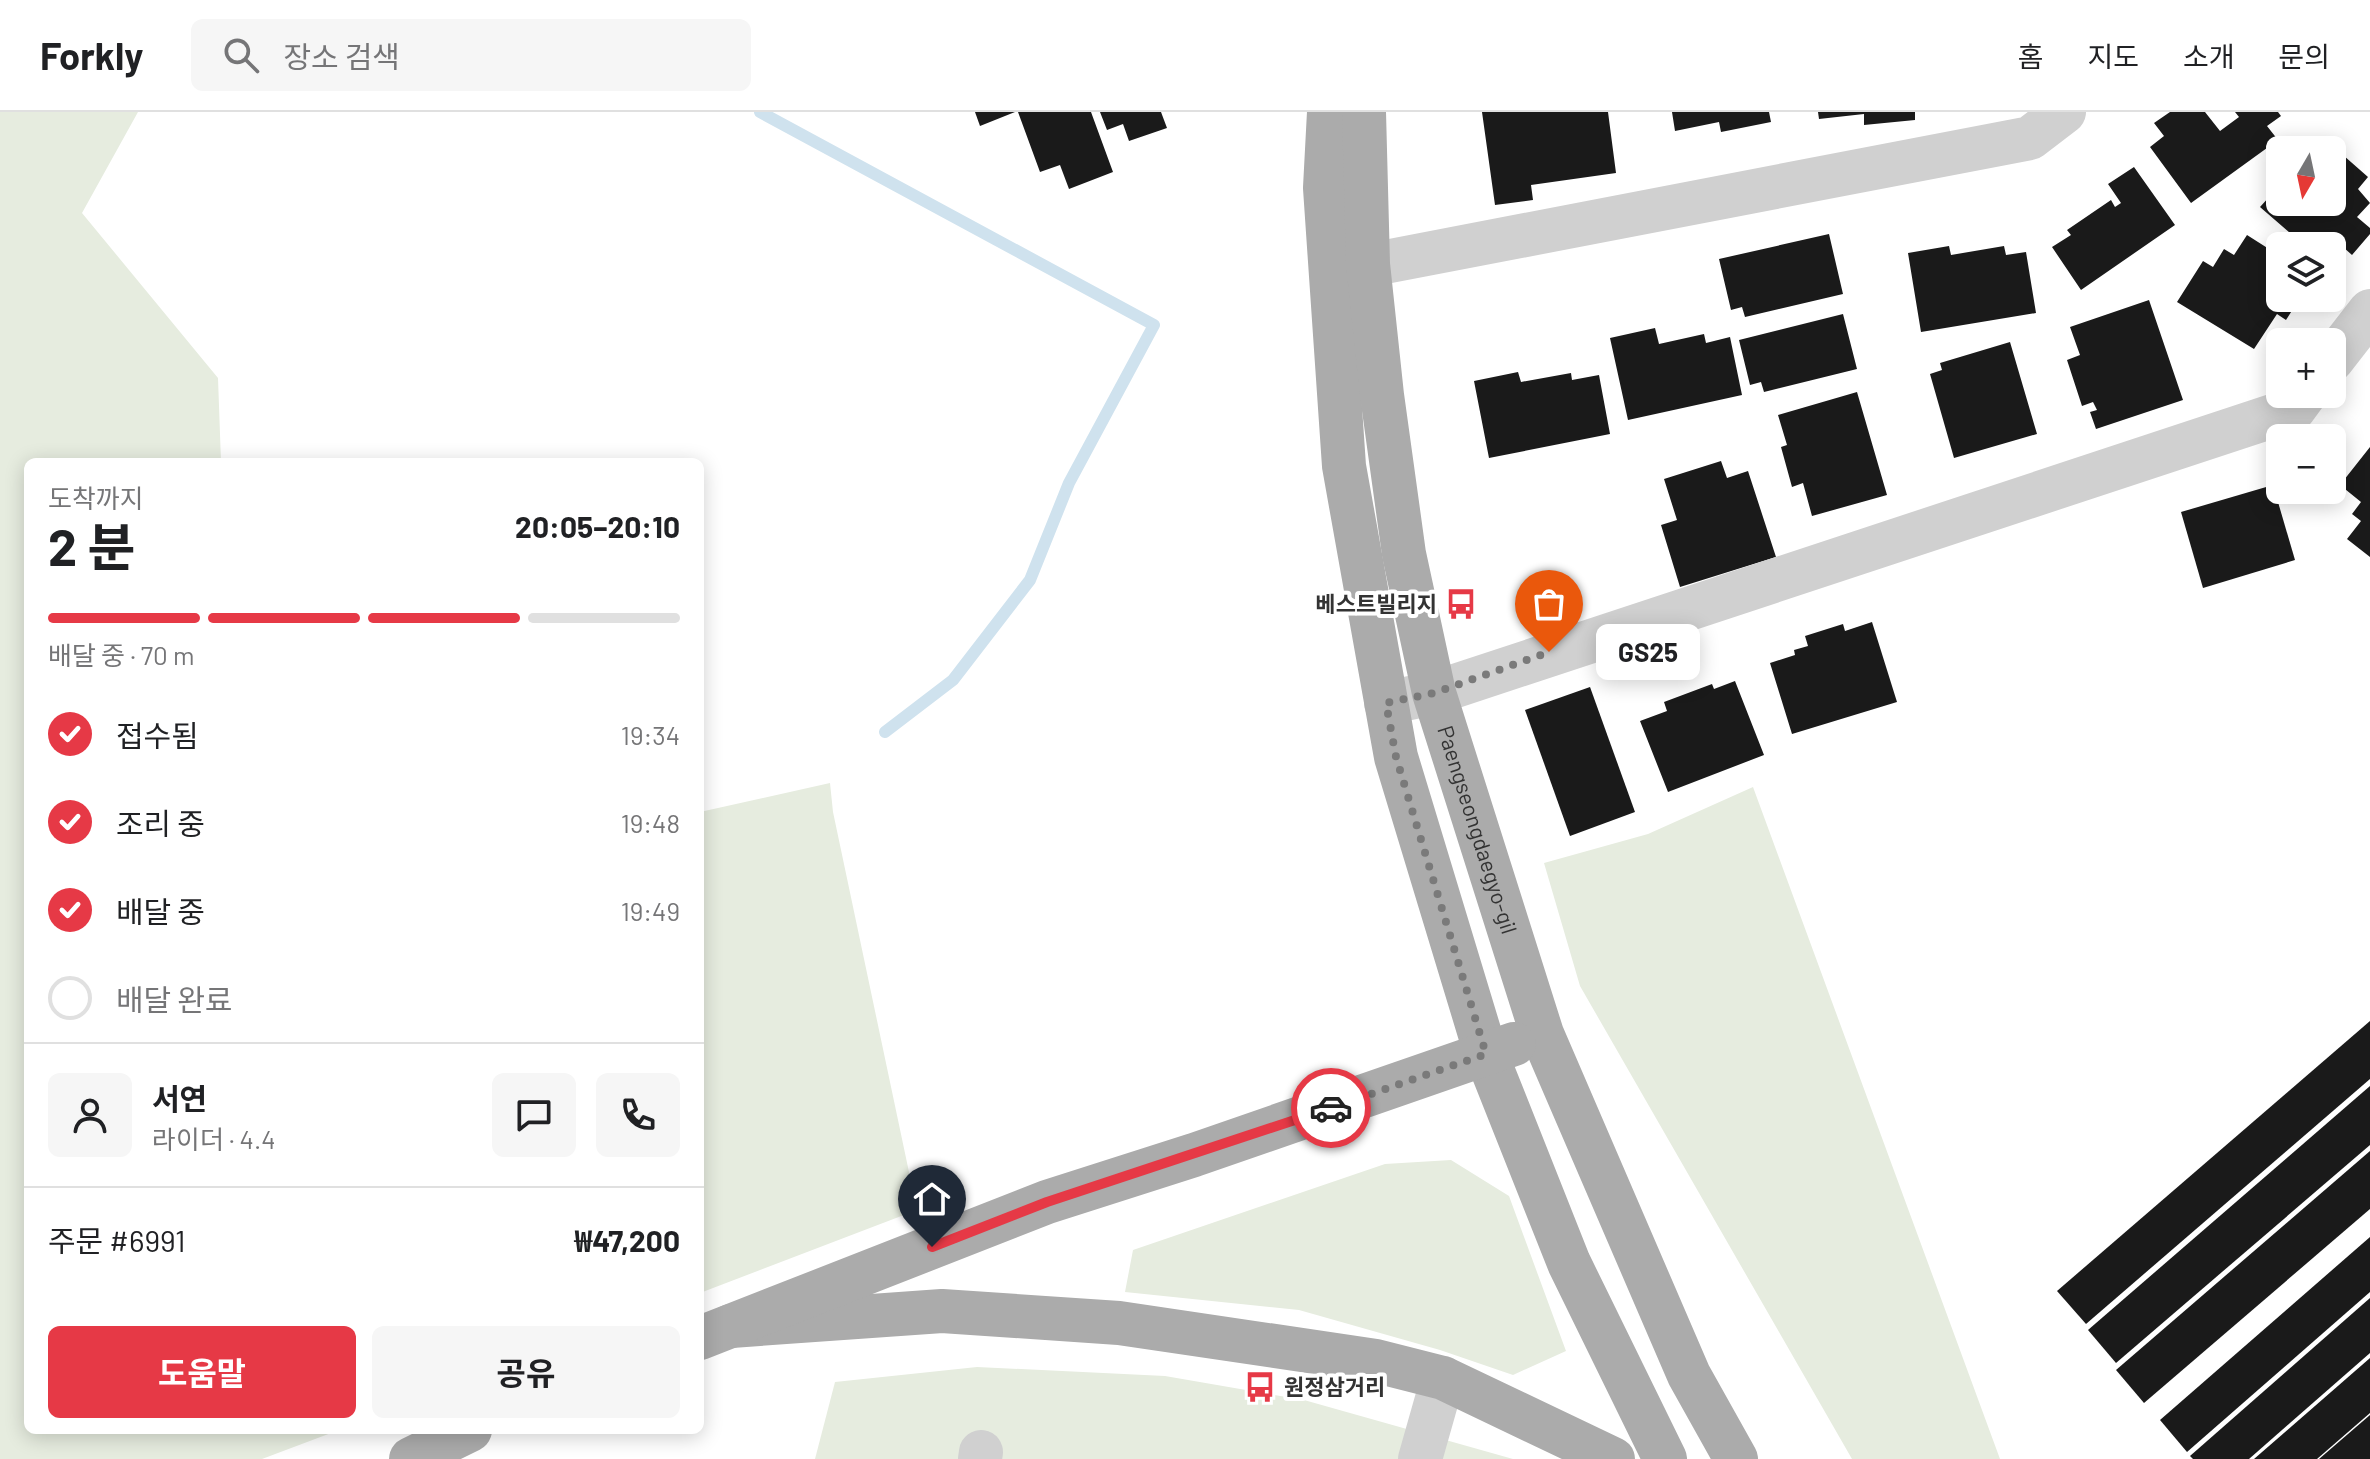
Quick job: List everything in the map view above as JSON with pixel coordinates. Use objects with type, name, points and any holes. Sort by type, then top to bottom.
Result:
[{"type":"main road","points":[[1329,112],[1325,188],[1349,269],[1344,466],[1396,757],[1486,1054],[1569,1263],[1665,1459]]},
{"type":"main road","name":"Paengseongdaegyo-gil","points":[[1364,112],[1349,269],[1434,693],[1542,1034],[1689,1375],[1736,1459]]},
{"type":"main road","points":[[716,1332],[1047,1202],[1194,1155],[1542,1034]]},
{"type":"main road","points":[[716,1332],[942,1311],[1119,1323],[1376,1361],[1443,1378],[1613,1459]]},
{"type":"main road","points":[[411,1459],[462,1434]]},
{"type":"street","points":[[1349,269],[2030,138],[2064,112]]},
{"type":"street","points":[[2346,342],[2370,311]]},
{"type":"street","points":[[1386,703],[1434,693],[2295,408]]},
{"type":"street","points":[[1420,1459],[1443,1378]]},
{"type":"shaded area","points":[[0,112],[138,112],[82,213],[218,378],[221,458],[24,458],[24,1434],[328,1434],[262,1459],[0,1459]]},
{"type":"shaded area","points":[[830,783],[833,812],[917,1210],[704,1291],[704,811]]},
{"type":"shaded area","points":[[1753,787],[2000,1459],[1852,1459],[1580,986],[1544,863],[1648,834]]},
{"type":"shaded area","points":[[1451,1160],[1509,1196],[1566,1351],[1513,1375],[1440,1350],[1299,1310],[1125,1292],[1133,1250],[1385,1164]]},
{"type":"shaded area","points":[[977,1367],[1165,1376],[1304,1400],[1513,1459],[815,1459],[835,1382]]},
{"type":"building","points":[[975,112],[1015,112],[980,126]]},
{"type":"building","points":[[1018,112],[1091,112],[1113,172],[1069,189],[1060,165],[1040,172]]},
{"type":"building","points":[[1100,112],[1161,112],[1167,128],[1129,141],[1123,124],[1107,130]]},
{"type":"building","points":[[1482,112],[1608,112],[1616,173],[1531,185],[1533,200],[1495,205]]},
{"type":"building","points":[[1672,112],[1769,112],[1771,122],[1721,132],[1719,122],[1675,131]]},
{"type":"building","points":[[1818,112],[1915,112],[1915,120],[1864,125],[1864,114],[1819,119]]},
{"type":"building","points":[[2170,112],[2205,112],[2220,131],[2239,117],[2235,112],[2278,112],[2281,116],[2267,126],[2275,136],[2266,136],[2266,149],[2191,203],[2150,147],[2164,136],[2154,123]]},
{"type":"building","points":[[2346,158],[2368,177],[2358,189],[2370,203],[2357,217],[2370,228],[2370,234],[2352,255],[2346,250],[2346,232],[2289,232],[2270,216],[2346,216]]},
{"type":"building","points":[[2134,167],[2175,225],[2081,290],[2052,247],[2071,235],[2067,230],[2111,200],[2115,207],[2121,203],[2108,184]]},
{"type":"building","points":[[1829,234],[1843,294],[1745,317],[1742,307],[1731,310],[1719,259]]},
{"type":"building","points":[[2247,235],[2266,247],[2266,312],[2291,312],[2286,320],[2277,314],[2254,349],[2177,302],[2203,261],[2213,267],[2224,249],[2234,255]]},
{"type":"building","points":[[1949,246],[1951,255],[2004,246],[2006,255],[2026,252],[2036,313],[1921,332],[1908,253]]},
{"type":"building","points":[[2149,300],[2183,400],[2096,429],[2090,412],[2097,410],[2093,402],[2082,406],[2067,360],[2080,355],[2070,327]]},
{"type":"building","points":[[1843,314],[1857,369],[1764,392],[1761,382],[1750,385],[1739,340]]},
{"type":"building","points":[[1655,328],[1659,344],[1704,334],[1706,343],[1730,337],[1742,395],[1628,420],[1610,338]]},
{"type":"building","points":[[2010,342],[2037,434],[1954,458],[1930,374],[1942,370],[1940,363]]},
{"type":"building","points":[[1518,372],[1521,382],[1571,373],[1572,380],[1599,375],[1610,434],[1489,458],[1474,381]]},
{"type":"building","points":[[1857,392],[1887,495],[1812,516],[1803,483],[1792,487],[1781,447],[1787,445],[1778,415]]},
{"type":"building","points":[[2370,447],[2370,557],[2347,539],[2361,521],[2352,514],[2361,502],[2346,490],[2346,477]]},
{"type":"building","points":[[1721,461],[1727,478],[1748,471],[1776,557],[1680,587],[1661,525],[1677,520],[1664,479]]},
{"type":"building","points":[[2266,487],[2266,504],[2279,504],[2295,560],[2203,588],[2181,512]]},
{"type":"building","points":[[1872,622],[1897,702],[1792,734],[1770,663],[1795,655],[1794,650],[1808,646],[1805,636],[1843,624],[1845,631]]},
{"type":"building","points":[[1735,681],[1764,755],[1668,792],[1640,721],[1667,711],[1664,702],[1712,684],[1714,689]]},
{"type":"building","points":[[1590,687],[1635,812],[1570,836],[1525,710]]},
{"type":"building","points":[[2370,1021],[2370,1079],[2086,1324],[2057,1291]]},
{"type":"building","points":[[2370,1086],[2370,1145],[2116,1363],[2088,1330]]},
{"type":"building","points":[[2370,1151],[2370,1209],[2144,1403],[2116,1370]]},
{"type":"building","points":[[2370,1237],[2370,1292],[2187,1452],[2160,1420]]},
{"type":"building","points":[[2370,1298],[2370,1353],[2249,1459],[2193,1459],[2190,1456]]},
{"type":"building","points":[[2370,1358],[2370,1413],[2317,1459],[2254,1459]]},
{"type":"building","points":[[2370,1415],[2370,1459],[2319,1459]]},
{"type":"waterway","points":[[760,112],[1154,325],[1069,483],[1030,580],[953,680],[885,732]]},
{"type":"way so far","points":[[1331,1108],[1486,1054],[1396,757],[1386,703],[1434,693],[1549,652]]},
{"type":"place","name":"베스트빌리지","points":[[1461,604]]},
{"type":"place","name":"GS25","points":[[1549,652]]},
{"type":"place","name":"원정삼거리","points":[[1260,1387]]},
{"type":"route","points":[[932,1247],[1047,1202],[1331,1108]]}]
